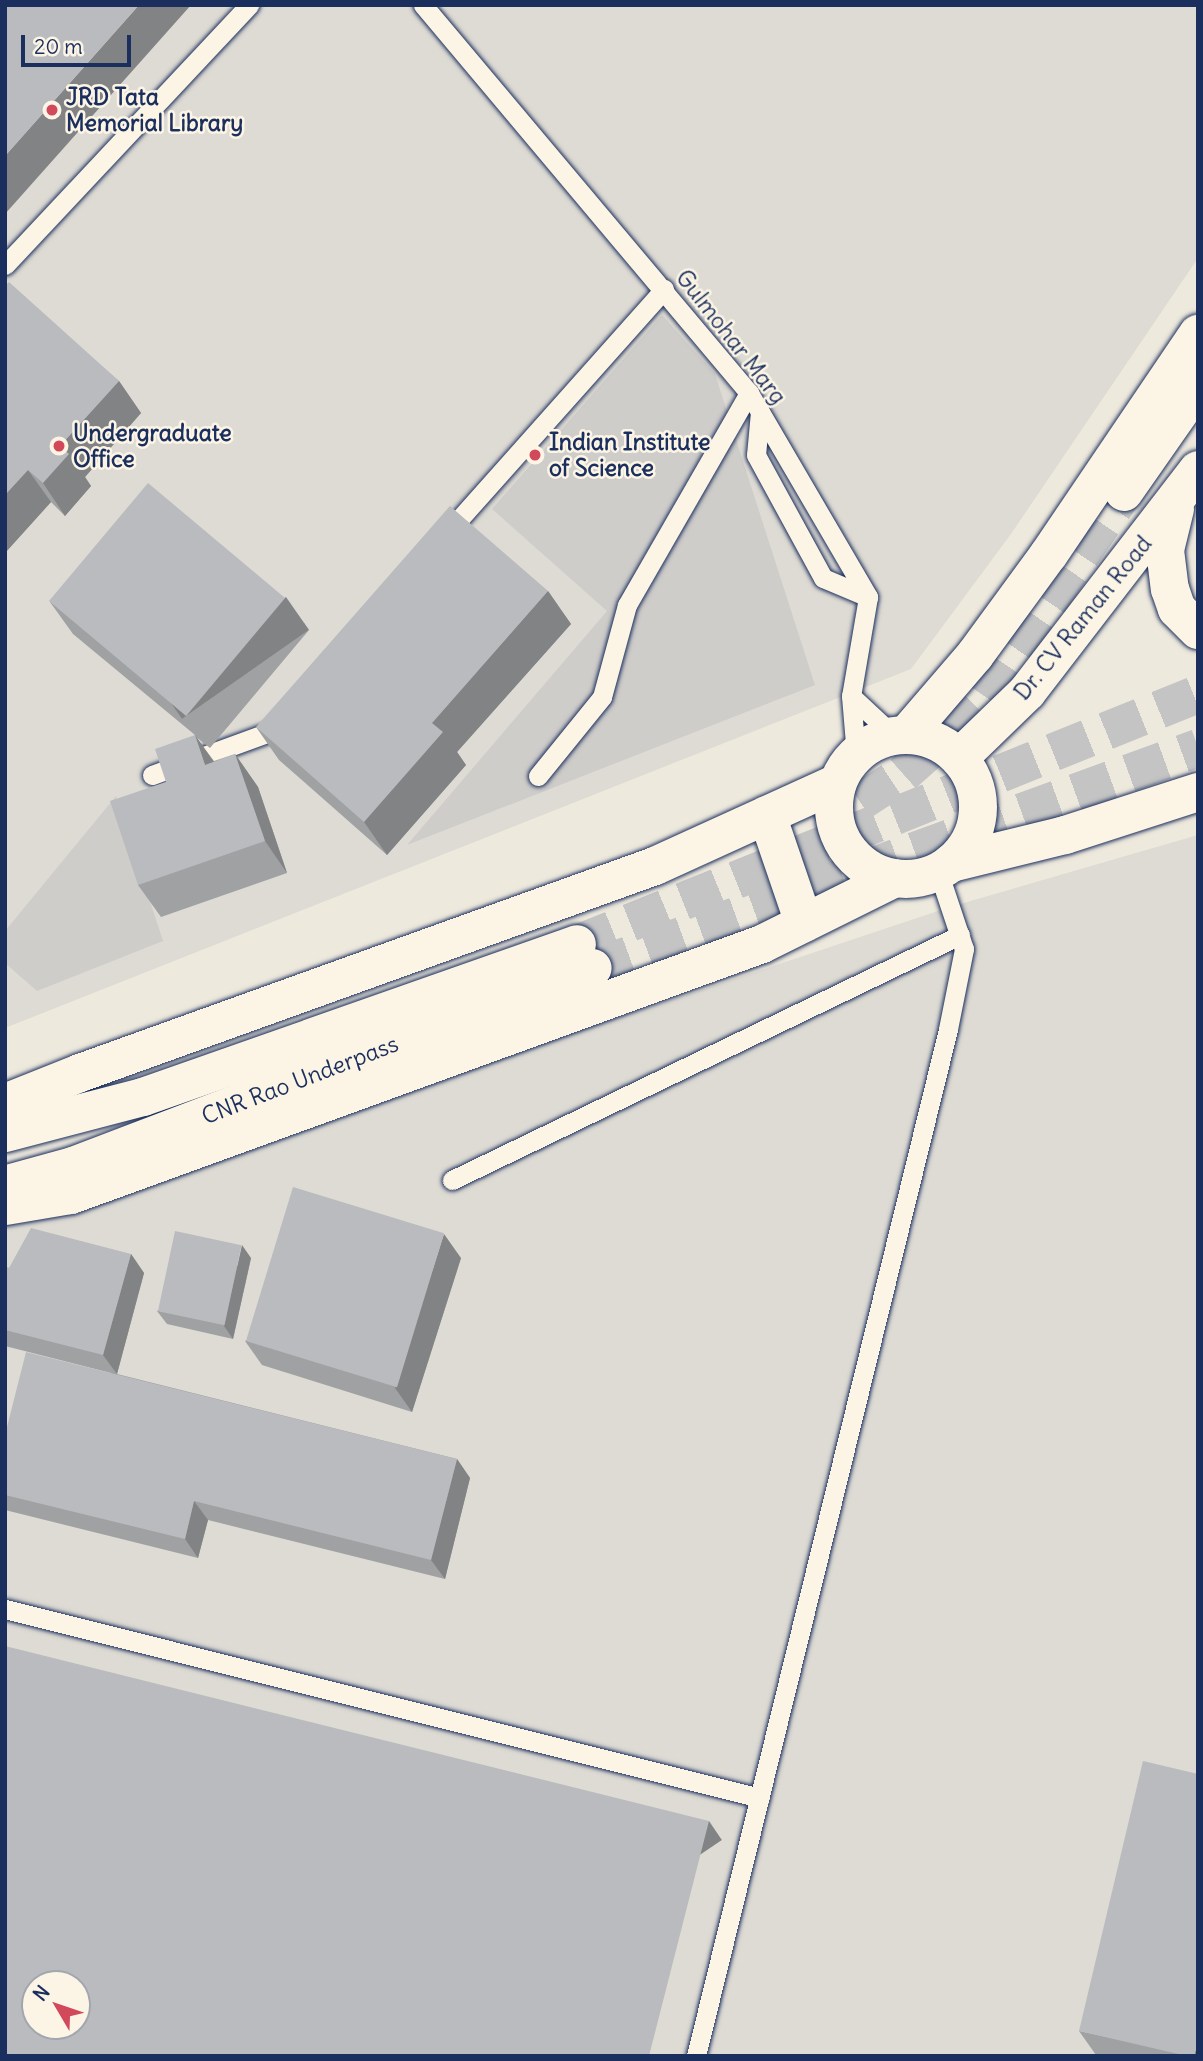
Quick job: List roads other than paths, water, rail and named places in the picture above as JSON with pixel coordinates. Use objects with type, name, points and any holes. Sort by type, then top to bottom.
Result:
[{"type":"highway","points":[[901,735],[975,655],[1049,554],[1198,334]]},
{"type":"highway","points":[[1124,492],[1198,386]]},
{"type":"highway","points":[[1188,485],[1165,550],[1170,589],[1177,609],[1198,630]]},
{"type":"highway","name":"Dr. CV Raman Road","points":[[959,758],[1027,692],[1188,485]]},
{"type":"highway","points":[[901,735],[930,738],[950,748],[976,785],[979,808],[974,831],[964,851],[927,877],[882,876],[862,865],[846,849],[836,828],[833,806],[846,769],[864,746],[901,735]]},
{"type":"highway","points":[[5,1103],[80,1073],[655,866],[767,815],[846,769]]},
{"type":"highway","points":[[944,867],[1065,835],[1198,792]]},
{"type":"highway","points":[[767,815],[804,923]]},
{"type":"highway","points":[[5,1206],[71,1195],[762,944],[895,878]]},
{"type":"highway","name":"CNR Rao Underpass","points":[[5,1133],[143,1097],[585,956],[73,1166],[5,1185]]},
{"type":"lane","points":[[5,265],[249,5]]},
{"type":"lane","name":"Gulmohar Marg","points":[[423,5],[749,393],[869,597]]},
{"type":"lane","points":[[436,546],[664,289]]},
{"type":"lane","points":[[538,776],[602,696],[627,605],[749,393]]},
{"type":"lane","points":[[760,412],[756,455],[823,578],[869,597],[851,696],[846,769]]},
{"type":"lane","points":[[851,696],[901,735]]},
{"type":"lane","points":[[152,775],[272,731],[300,700]]},
{"type":"lane","points":[[696,2056],[948,1030],[964,948],[944,867]]},
{"type":"lane","points":[[452,1180],[960,935]]},
{"type":"lane","points":[[5,1609],[760,1798]]},
{"type":"tunnel","points":[[817,824],[860,802],[903,774],[949,733],[984,696],[1124,492]]},
{"type":"tunnel","points":[[577,944],[1198,694]]},
{"type":"tunnel","points":[[593,968],[1198,748]]},
{"type":"place","name":"JRD Tata Memorial Library","points":[[52,110]]},
{"type":"place","name":"Undergraduate Office","points":[[59,446]]},
{"type":"place","name":"Indian Institute of Science","points":[[535,455]]}]
